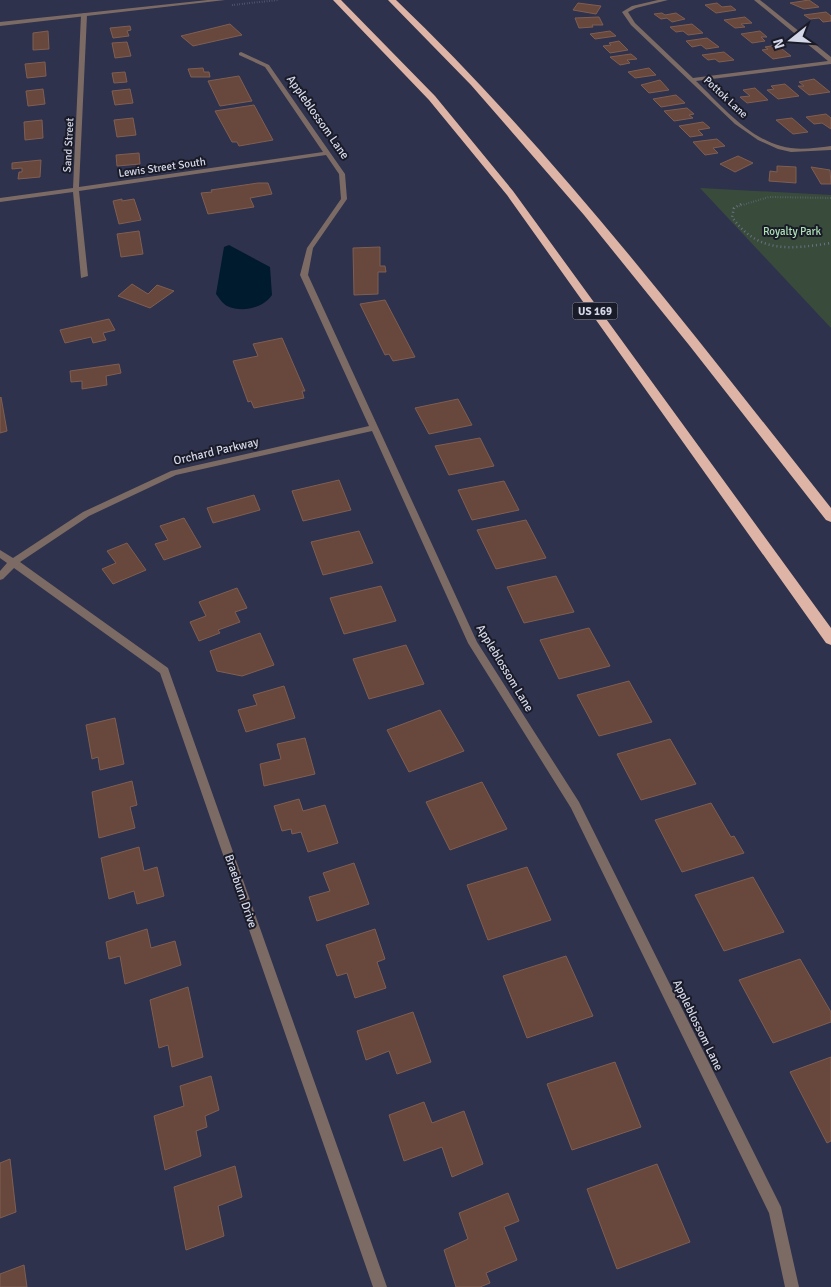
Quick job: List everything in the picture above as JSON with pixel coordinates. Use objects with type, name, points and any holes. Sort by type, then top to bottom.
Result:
[{"type":"highway","name":"US 169","points":[[337,0],[432,98],[510,194],[831,639]]},
{"type":"highway","points":[[392,0],[519,133],[621,251],[831,517]]},
{"type":"street","points":[[0,24],[222,0]]},
{"type":"street","name":"Pottok Lane","points":[[665,0],[634,7],[625,12],[633,24],[737,122],[765,143],[788,150],[831,148]]},
{"type":"street","points":[[757,0],[831,61]]},
{"type":"street","name":"Sand Street","points":[[84,16],[76,189],[84,276]]},
{"type":"street","name":"Appleblossom Lane","points":[[241,54],[267,66],[342,174],[344,199],[310,248],[304,275],[473,643],[575,805],[776,1212],[792,1287]]},
{"type":"street","points":[[692,80],[831,61]]},
{"type":"street","name":"Lewis Street South","points":[[0,200],[328,153]]},
{"type":"street","name":"Orchard Parkway","points":[[0,577],[13,562],[86,514],[174,473],[374,428]]},
{"type":"street","name":"Braeburn Drive","points":[[0,553],[164,671],[380,1287]]},
{"type":"path","points":[[831,198],[761,197],[746,200],[734,208],[732,217],[744,235],[776,247],[796,248],[831,243]]},
{"type":"green space","name":"Royalty Park","points":[[700,188],[831,195],[831,328]]},
{"type":"water","points":[[229,245],[270,267],[272,295],[258,306],[246,309],[233,308],[221,301],[216,294],[224,247]]},
{"type":"building","points":[[809,0],[819,7],[804,9],[790,3]]},
{"type":"building","points":[[578,3],[601,6],[596,14],[573,10]]},
{"type":"building","points":[[717,3],[722,7],[731,6],[736,10],[716,13],[705,5]]},
{"type":"building","points":[[826,12],[831,16],[831,21],[823,22],[819,18],[810,19],[804,15]]},
{"type":"building","points":[[662,13],[665,15],[676,13],[685,19],[672,22],[667,18],[661,19],[654,14]]},
{"type":"building","points":[[599,17],[603,25],[579,28],[575,18]]},
{"type":"building","points":[[745,17],[752,23],[741,24],[745,27],[735,28],[724,20]]},
{"type":"building","points":[[230,24],[242,35],[193,46],[181,36]]},
{"type":"building","points":[[692,24],[703,33],[688,35],[683,31],[676,32],[670,27]]},
{"type":"building","points":[[130,26],[131,30],[127,31],[129,36],[113,38],[110,28]]},
{"type":"building","points":[[48,31],[49,49],[33,50],[33,33]]},
{"type":"building","points":[[610,31],[616,36],[595,39],[590,34]]},
{"type":"building","points":[[760,31],[767,37],[761,37],[765,41],[752,43],[741,34]]},
{"type":"building","points":[[707,38],[719,47],[706,49],[701,45],[692,47],[686,41]]},
{"type":"building","points":[[619,41],[628,50],[610,53],[603,46],[611,45],[609,43]]},
{"type":"building","points":[[127,42],[131,56],[115,58],[112,43]]},
{"type":"building","points":[[777,45],[791,56],[773,59],[762,50],[768,49],[765,47]]},
{"type":"building","points":[[724,52],[734,60],[719,62],[715,59],[708,60],[702,55]]},
{"type":"building","points":[[631,54],[637,59],[627,60],[630,63],[620,65],[610,57]]},
{"type":"building","points":[[45,62],[46,76],[27,78],[25,64]]},
{"type":"building","points":[[203,68],[204,72],[209,72],[210,77],[191,77],[188,69]]},
{"type":"building","points":[[649,68],[656,75],[635,78],[628,72]]},
{"type":"building","points":[[125,72],[127,82],[114,83],[112,73]]},
{"type":"building","points":[[239,76],[252,101],[220,106],[208,81]]},
{"type":"building","points":[[814,79],[830,92],[809,95],[798,86],[804,86],[799,82]]},
{"type":"building","points":[[660,80],[669,90],[649,93],[641,85]]},
{"type":"building","points":[[785,84],[799,96],[778,99],[767,90],[774,89],[771,86]]},
{"type":"building","points":[[755,88],[768,100],[747,103],[740,97],[750,96],[743,90]]},
{"type":"building","points":[[43,89],[45,104],[28,106],[26,91]]},
{"type":"building","points":[[130,89],[133,103],[115,105],[112,91]]},
{"type":"building","points":[[676,95],[685,103],[661,107],[653,99]]},
{"type":"building","points":[[254,105],[273,140],[239,146],[237,142],[232,142],[215,111]]},
{"type":"building","points":[[687,108],[694,114],[689,115],[693,118],[674,121],[664,111]]},
{"type":"building","points":[[826,114],[831,118],[831,129],[822,123],[814,124],[806,117]]},
{"type":"building","points":[[133,118],[136,135],[117,137],[114,120]]},
{"type":"building","points":[[792,118],[808,132],[793,134],[776,120]]},
{"type":"building","points":[[42,120],[43,138],[25,140],[24,122]]},
{"type":"building","points":[[703,122],[710,128],[698,130],[703,135],[690,137],[679,126]]},
{"type":"building","points":[[717,139],[725,146],[713,148],[718,153],[705,155],[693,142]]},
{"type":"building","points":[[139,153],[140,164],[117,166],[116,155]]},
{"type":"building","points":[[738,156],[753,163],[735,172],[720,164]]},
{"type":"building","points":[[41,160],[40,177],[18,179],[22,168],[12,169],[12,163]]},
{"type":"building","points":[[777,166],[796,167],[796,183],[769,181],[770,171],[777,172]]},
{"type":"building","points":[[811,167],[830,170],[831,184],[821,184]]},
{"type":"building","points":[[268,183],[272,194],[250,198],[254,207],[208,214],[201,193]]},
{"type":"building","points":[[122,199],[122,201],[134,199],[141,220],[119,224],[113,201]]},
{"type":"building","points":[[139,231],[143,254],[121,257],[117,234]]},
{"type":"building","points":[[380,247],[380,266],[385,266],[386,272],[378,272],[378,294],[354,295],[353,248]]},
{"type":"building","points":[[132,284],[148,294],[157,285],[174,291],[150,308],[118,296]]},
{"type":"building","points":[[385,300],[415,357],[393,361],[389,354],[385,355],[360,304]]},
{"type":"building","points":[[109,319],[115,330],[103,333],[106,340],[93,343],[91,337],[65,343],[60,330]]},
{"type":"building","points":[[282,338],[305,391],[302,391],[304,398],[254,408],[251,401],[248,402],[233,361],[258,356],[253,344]]},
{"type":"building","points":[[119,364],[121,373],[106,376],[107,385],[82,389],[82,381],[71,382],[70,371]]},
{"type":"building","points":[[0,398],[7,431],[0,433]]},
{"type":"building","points":[[458,399],[472,425],[429,434],[415,408]]},
{"type":"building","points":[[480,438],[494,466],[449,475],[435,446]]},
{"type":"building","points":[[339,480],[351,510],[303,521],[292,491]]},
{"type":"building","points":[[504,481],[519,510],[472,520],[458,490]]},
{"type":"building","points":[[254,495],[260,510],[213,523],[207,508]]},
{"type":"building","points":[[184,518],[201,547],[164,560],[155,544],[168,540],[160,526]]},
{"type":"building","points":[[526,520],[546,558],[496,569],[477,530]]},
{"type":"building","points":[[359,531],[373,563],[323,575],[311,542]]},
{"type":"building","points":[[127,543],[146,570],[113,584],[102,569],[116,563],[107,551]]},
{"type":"building","points":[[556,576],[574,612],[524,623],[507,587]]},
{"type":"building","points":[[381,586],[396,621],[344,634],[330,598]]},
{"type":"building","points":[[237,588],[247,608],[235,612],[240,622],[218,630],[220,633],[199,641],[190,622],[206,616],[199,602]]},
{"type":"building","points":[[589,628],[610,666],[559,679],[540,640]]},
{"type":"building","points":[[260,633],[274,665],[242,676],[217,671],[210,651]]},
{"type":"building","points":[[406,645],[424,684],[369,699],[353,659]]},
{"type":"building","points":[[629,681],[652,722],[599,736],[577,695]]},
{"type":"building","points":[[284,686],[295,718],[246,732],[238,710],[257,705],[253,695]]},
{"type":"building","points":[[440,710],[464,751],[409,772],[387,730]]},
{"type":"building","points":[[115,718],[124,764],[100,770],[98,757],[92,759],[86,725]]},
{"type":"building","points":[[305,738],[315,774],[264,786],[260,764],[281,759],[277,744]]},
{"type":"building","points":[[670,739],[696,784],[641,800],[617,754]]},
{"type":"building","points":[[132,781],[137,805],[130,807],[135,828],[99,838],[92,792]]},
{"type":"building","points":[[482,782],[507,829],[450,850],[426,802]]},
{"type":"building","points":[[299,799],[303,811],[325,805],[338,843],[308,852],[301,832],[292,834],[291,829],[282,831],[274,806]]},
{"type":"building","points":[[711,803],[731,837],[734,836],[744,853],[682,872],[655,820]]},
{"type":"building","points":[[139,847],[144,871],[157,867],[164,896],[137,904],[134,891],[109,899],[101,858]]},
{"type":"building","points":[[354,863],[369,904],[317,921],[309,897],[330,891],[323,873]]},
{"type":"building","points":[[527,867],[551,920],[488,940],[467,885]]},
{"type":"building","points":[[753,877],[784,932],[724,951],[695,895]]},
{"type":"building","points":[[147,929],[151,948],[175,941],[181,965],[125,984],[120,956],[109,959],[106,942]]},
{"type":"building","points":[[375,929],[385,959],[377,962],[386,988],[355,998],[347,973],[337,976],[326,945]]},
{"type":"building","points":[[566,956],[593,1016],[527,1038],[503,976]]},
{"type":"building","points":[[800,959],[831,1012],[831,1022],[773,1043],[739,980]]},
{"type":"building","points":[[188,987],[203,1057],[172,1067],[168,1045],[159,1048],[150,1000]]},
{"type":"building","points":[[413,1012],[431,1062],[397,1074],[389,1051],[366,1060],[357,1031]]},
{"type":"building","points":[[831,1057],[831,1141],[827,1143],[790,1072]]},
{"type":"building","points":[[615,1062],[641,1127],[572,1150],[547,1084]]},
{"type":"building","points":[[211,1076],[219,1110],[205,1116],[207,1127],[196,1131],[201,1156],[165,1170],[154,1116],[184,1106],[180,1086]]},
{"type":"building","points":[[424,1102],[432,1123],[464,1111],[483,1164],[452,1177],[442,1147],[404,1161],[389,1115]]},
{"type":"building","points":[[10,1159],[16,1212],[0,1218],[0,1163]]},
{"type":"building","points":[[657,1164],[690,1242],[617,1269],[587,1189]]},
{"type":"building","points":[[235,1166],[242,1197],[218,1206],[224,1236],[186,1250],[174,1187]]},
{"type":"building","points":[[508,1193],[519,1221],[504,1227],[517,1260],[486,1273],[490,1283],[480,1287],[456,1287],[444,1250],[468,1239],[459,1213]]},
{"type":"building","points":[[24,1265],[27,1287],[0,1287],[0,1274]]}]
